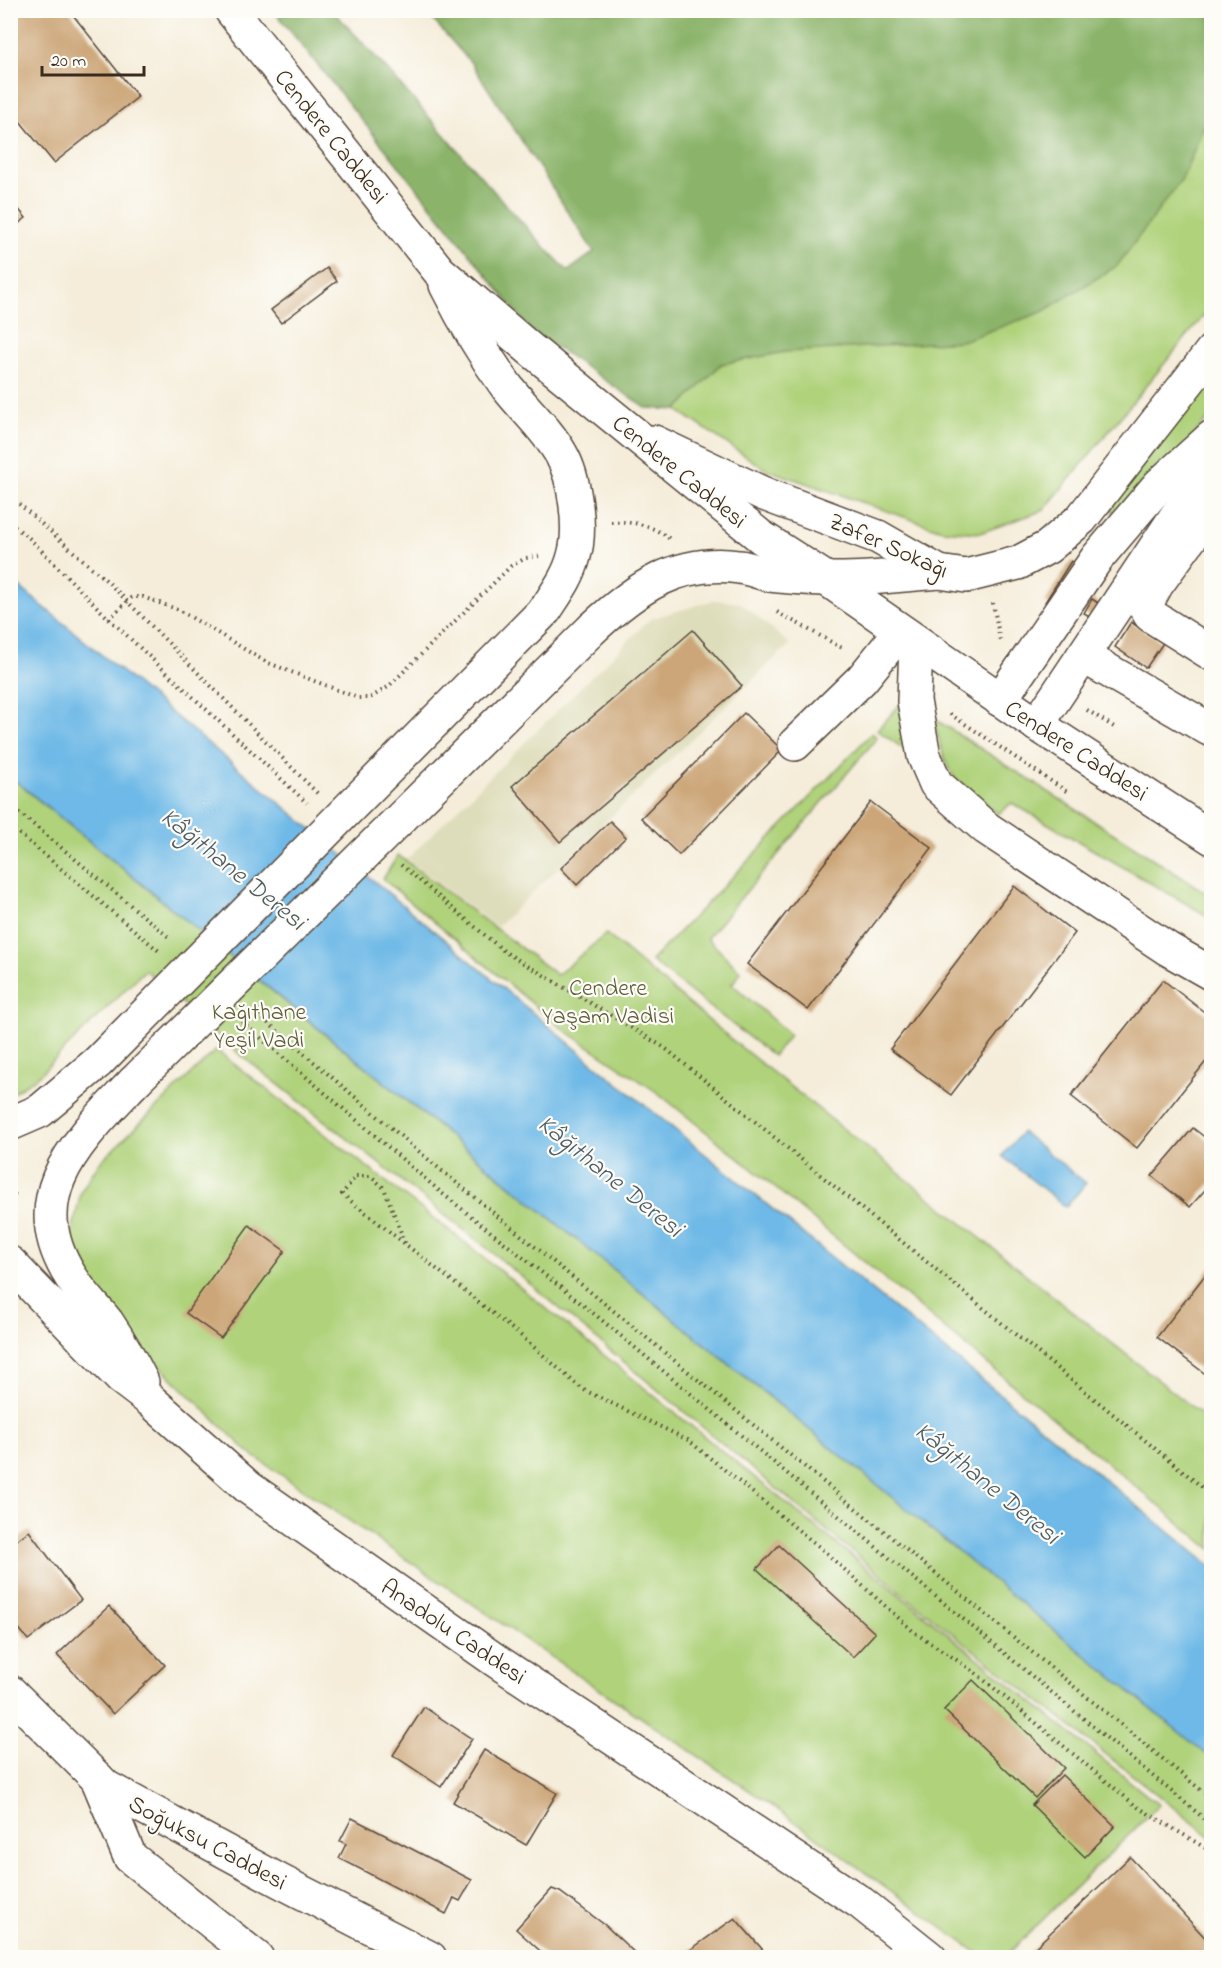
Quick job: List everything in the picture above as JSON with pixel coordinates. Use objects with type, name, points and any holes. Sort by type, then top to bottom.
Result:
[{"type":"main road","name":"Cendere Caddesi","points":[[231,10],[439,271],[760,537],[828,580],[1037,726],[1212,838]]},
{"type":"main road","points":[[10,1124],[40,1112],[98,1062],[546,609],[564,581],[575,555],[577,522],[572,478],[561,453],[492,367],[466,326],[439,271]]},
{"type":"main road","name":"Zafer Sokağı","points":[[631,431],[719,474],[878,537],[939,572],[966,576],[987,573],[1018,563],[1048,548],[1081,519],[1212,351]]},
{"type":"main road","points":[[1000,700],[1097,558],[1159,485],[1212,437]]},
{"type":"main road","points":[[1037,726],[1205,473],[1212,456]]},
{"type":"main road","points":[[1212,508],[1157,584],[1145,606],[1150,615],[1212,654]]},
{"type":"main road","points":[[150,1400],[107,1322],[75,1284],[65,1267],[57,1248],[51,1212],[54,1187],[81,1138],[134,1082],[593,628],[624,599],[647,584],[671,574],[698,568],[738,567],[770,575],[828,580],[939,572]]},
{"type":"main road","points":[[795,744],[908,637]]},
{"type":"main road","points":[[908,637],[914,701],[924,756],[936,784],[986,828],[1168,949],[1212,974]]},
{"type":"main road","points":[[1083,656],[1209,729]]},
{"type":"main road","name":"Anadolu Caddesi","points":[[10,1263],[121,1378],[150,1400],[249,1488],[307,1531],[495,1660],[861,1903],[930,1958]]},
{"type":"main road","name":"Soğuksu Caddesi","points":[[10,1692],[106,1787],[430,1958]]},
{"type":"main road","points":[[97,1779],[130,1857],[257,1958]]},
{"type":"path","points":[[10,496],[127,600],[322,798]]},
{"type":"path","points":[[109,619],[127,600],[132,597],[143,597],[179,610],[266,662],[358,698],[370,698],[388,687],[511,566],[526,558],[537,558],[544,553],[563,525],[577,522],[634,521],[663,533],[682,548],[698,568]]},
{"type":"path","points":[[10,524],[29,538],[109,619],[310,806]]},
{"type":"path","points":[[992,598],[999,638],[1004,646]]},
{"type":"path","points":[[10,805],[173,941]]},
{"type":"path","points":[[10,826],[162,954]]},
{"type":"path","points":[[395,860],[505,952],[665,1048],[1212,1495]]},
{"type":"path","points":[[252,1009],[436,1166],[1212,1799]]},
{"type":"path","points":[[233,1014],[443,1194],[598,1317],[1212,1825]]},
{"type":"path","points":[[405,1243],[384,1188],[371,1176],[356,1176],[342,1194],[582,1389],[688,1440],[824,1551],[914,1632],[972,1670],[1136,1806],[1212,1852]]},
{"type":"shaded area","points":[[715,600],[741,603],[790,644],[497,927],[407,859],[650,619]]},
{"type":"green space","points":[[274,11],[333,11],[568,271],[594,252],[472,64],[425,11],[1211,11],[1211,109],[1182,179],[1117,266],[1042,312],[962,341],[785,352],[721,364],[677,410],[646,408],[531,330]]},
{"type":"green space","points":[[1211,109],[1211,307],[1044,510],[980,533],[942,530],[765,469],[677,410],[721,364],[785,352],[1182,179]]},
{"type":"green space","points":[[1211,376],[1211,415],[1132,507],[1112,512],[1111,505]]},
{"type":"green space","points":[[906,698],[912,755],[877,730]]},
{"type":"green space","points":[[933,718],[1211,896],[1211,918],[1012,803],[998,814],[954,777],[945,761]]},
{"type":"green space","points":[[872,733],[877,738],[707,938],[741,972],[732,984],[790,1035],[773,1056],[651,961]]},
{"type":"green space","name":"Kağıthane Yeşil Vadi","points":[[10,777],[1211,1758],[1211,1837],[919,1607],[488,1249],[228,1045],[145,970],[37,1077],[11,1094]]},
{"type":"green space","name":"Cendere Yaşam Vadisi","points":[[398,855],[557,975],[606,934],[737,1044],[1211,1422],[1211,1549],[768,1182],[658,1093],[560,1027],[383,879]]},
{"type":"green space","points":[[216,1050],[468,1245],[1159,1805],[1005,1957],[983,1957],[787,1816],[249,1453],[138,1345],[79,1272],[69,1246],[81,1191],[99,1163]]},
{"type":"water","name":"Kâğıthane Deresi","points":[[10,579],[598,1067],[1211,1566],[1211,1758],[11,777]]},
{"type":"water","points":[[1022,1132],[1086,1183],[1066,1207],[1002,1156]]},
{"type":"building","points":[[10,10],[69,10],[138,97],[54,163],[10,109]]},
{"type":"building","points":[[10,199],[26,218],[10,230]]},
{"type":"building","points":[[327,268],[337,281],[281,323],[271,310]]},
{"type":"building","points":[[1071,561],[1083,568],[1057,610],[1045,602]]},
{"type":"building","points":[[1092,599],[1106,608],[1098,621],[1084,613]]},
{"type":"building","points":[[1131,622],[1163,643],[1146,668],[1115,647]]},
{"type":"building","points":[[693,630],[742,686],[560,842],[512,786]]},
{"type":"building","points":[[744,713],[782,750],[679,855],[641,818]]},
{"type":"building","points":[[871,802],[932,848],[808,1010],[747,964]]},
{"type":"building","points":[[610,821],[626,837],[577,885],[561,868]]},
{"type":"building","points":[[1014,886],[1075,933],[951,1095],[890,1049]]},
{"type":"building","points":[[1163,980],[1212,1018],[1212,1054],[1137,1148],[1071,1096]]},
{"type":"building","points":[[1193,1128],[1212,1143],[1212,1182],[1190,1207],[1152,1176]]},
{"type":"building","points":[[249,1225],[285,1251],[221,1338],[186,1313]]},
{"type":"building","points":[[1212,1266],[1212,1379],[1157,1337]]},
{"type":"building","points":[[29,1531],[81,1600],[28,1640],[10,1617],[10,1545]]},
{"type":"building","points":[[779,1545],[875,1633],[853,1657],[757,1569]]},
{"type":"building","points":[[109,1606],[165,1665],[113,1714],[57,1655]]},
{"type":"building","points":[[973,1680],[1064,1768],[1035,1798],[944,1710]]},
{"type":"building","points":[[424,1707],[472,1739],[441,1787],[393,1755]]},
{"type":"building","points":[[484,1750],[557,1793],[526,1845],[453,1802]]},
{"type":"building","points":[[1062,1775],[1115,1826],[1085,1857],[1032,1805]]},
{"type":"building","points":[[352,1818],[472,1880],[460,1901],[454,1898],[446,1914],[339,1858],[346,1844],[340,1841]]},
{"type":"building","points":[[1130,1857],[1212,1945],[1212,1958],[1024,1958]]},
{"type":"building","points":[[552,1889],[560,1892],[605,1925],[640,1958],[548,1958],[516,1929]]},
{"type":"building","points":[[735,1918],[770,1958],[679,1958]]},
{"type":"building","points":[[372,1949],[380,1958],[363,1958]]}]
